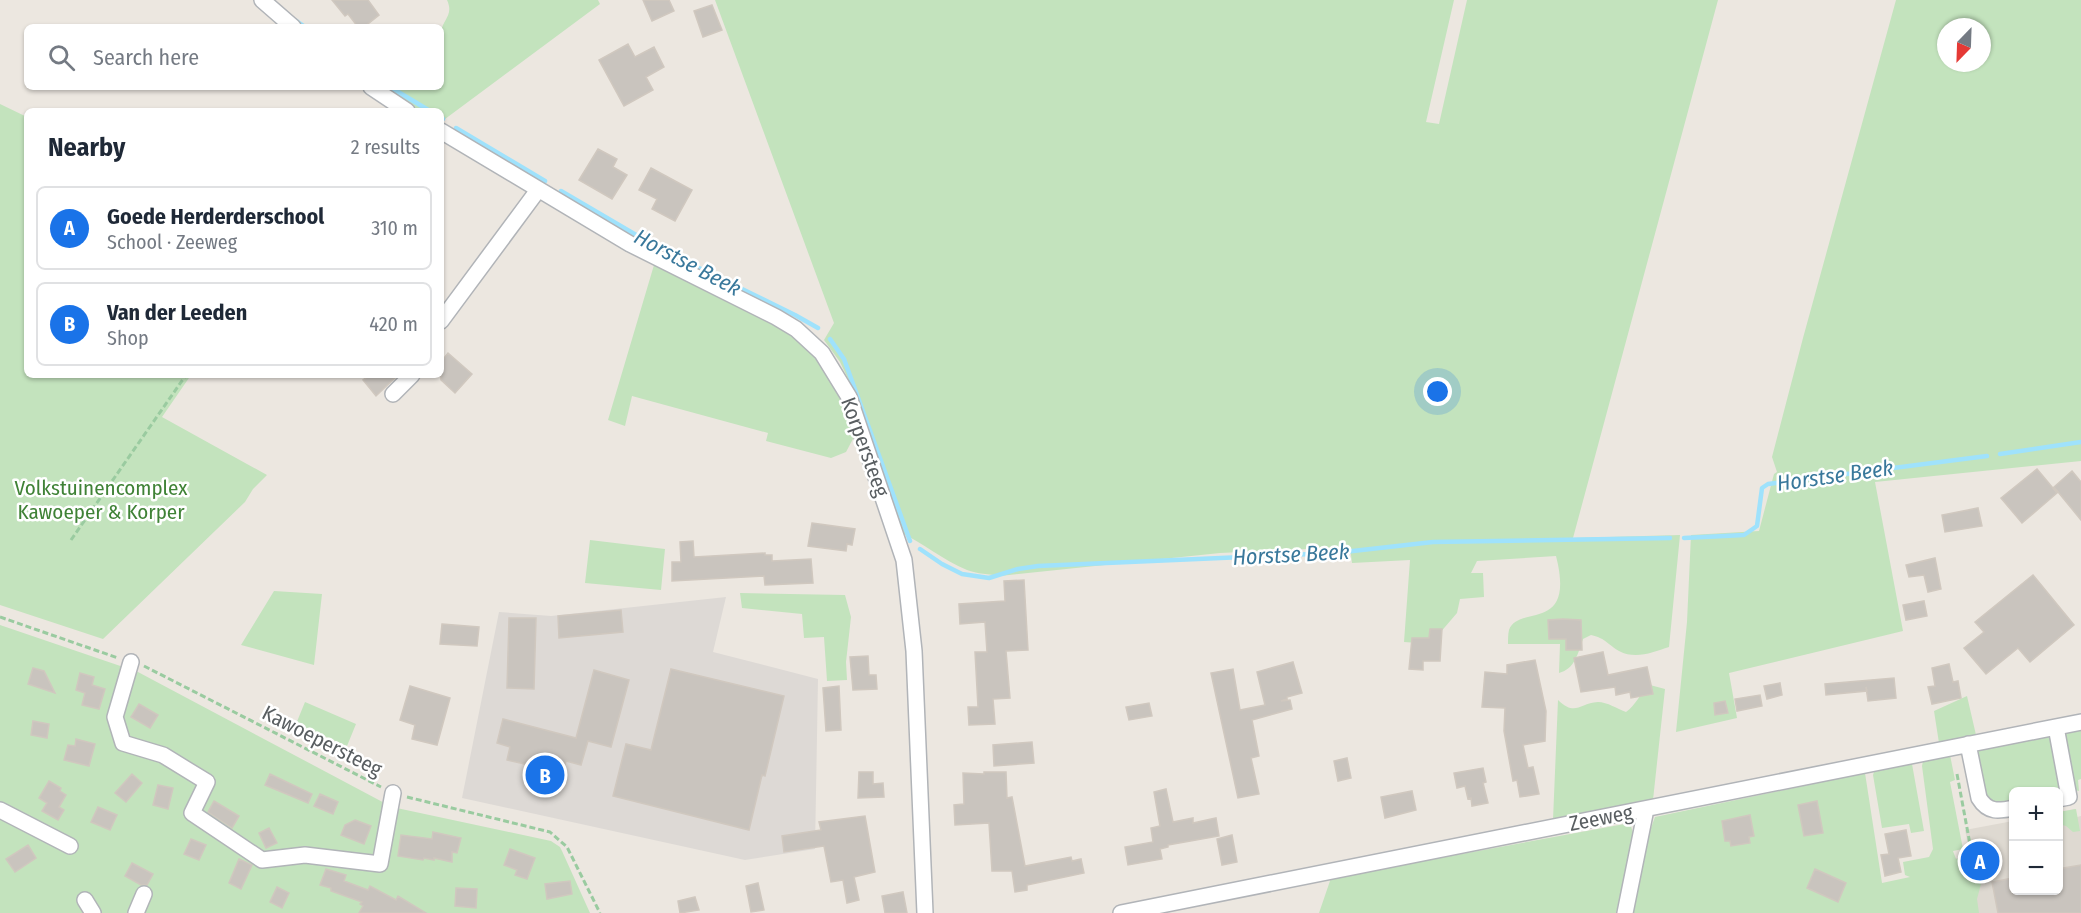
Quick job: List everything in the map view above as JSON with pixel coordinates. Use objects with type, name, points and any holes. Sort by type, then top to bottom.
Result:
[{"type":"street","points":[[262,0],[290,24]]},
{"type":"street","points":[[376,90],[402,108]]},
{"type":"street","name":"Korpersteeg","points":[[444,133],[630,244],[776,317],[796,329],[822,353],[849,397],[904,560],[914,651],[925,913]]},
{"type":"street","points":[[444,317],[538,190]]},
{"type":"street","points":[[393,394],[409,378]]},
{"type":"street","points":[[131,662],[115,717],[123,743],[163,755],[207,782],[192,813],[262,860],[305,855],[380,864],[393,793]]},
{"type":"street","name":"Zeeweg","points":[[1121,913],[2081,722]]},
{"type":"street","points":[[2056,727],[2069,797],[2063,798]]},
{"type":"street","points":[[1968,744],[1982,803],[1994,810],[2009,808]]},
{"type":"street","points":[[1625,913],[1646,809]]},
{"type":"street","points":[[0,810],[70,846]]},
{"type":"street","points":[[136,913],[144,894]]},
{"type":"path","points":[[71,540],[184,378]]},
{"type":"path","name":"Kawoepersteeg","points":[[0,617],[143,666],[393,793],[550,832],[567,848],[600,913]]},
{"type":"path","points":[[1952,747],[1972,855]]},
{"type":"shaded area","points":[[726,597],[713,652],[818,679],[815,849],[745,860],[462,798],[499,612],[551,616]]},
{"type":"shaded area","points":[[2075,809],[2077,817],[2081,816],[2081,913],[1878,913],[1939,863],[1970,855],[1965,830],[2009,822],[2009,895],[2063,895],[2063,811]]},
{"type":"green space","points":[[447,0],[598,0],[600,4],[444,120],[444,108],[411,108],[383,90],[444,90],[444,24],[449,13]]},
{"type":"green space","points":[[715,0],[1454,0],[1426,122],[1439,124],[1467,0],[1718,0],[1573,538],[1680,535],[1669,647],[1644,654],[1625,654],[1604,640],[1591,635],[1583,639],[1569,668],[1559,673],[1560,644],[1508,644],[1509,630],[1514,623],[1552,607],[1558,597],[1560,581],[1556,556],[1477,561],[1471,573],[1483,573],[1484,597],[1460,599],[1457,613],[1433,644],[1404,642],[1410,560],[1352,563],[1350,547],[1220,553],[1000,576],[967,570],[900,532],[850,383],[840,362],[824,340],[834,323]]},
{"type":"green space","points":[[1896,0],[2081,0],[2081,461],[1875,482],[1903,631],[1729,673],[1737,718],[1676,732],[1687,622],[1691,535],[1759,531],[1774,474],[1777,472],[1772,457]]},
{"type":"green space","name":"Volkstuinencomplex Kawoeper & Korper","points":[[0,104],[24,116],[24,378],[189,378],[162,417],[267,475],[253,489],[245,502],[103,639],[0,605]]},
{"type":"green space","points":[[654,265],[783,327],[814,351],[833,380],[854,437],[846,452],[831,458],[766,441],[768,433],[632,396],[625,426],[608,420]]},
{"type":"green space","points":[[590,540],[665,549],[661,590],[585,583]]},
{"type":"green space","points":[[274,591],[322,594],[314,665],[241,645]]},
{"type":"green space","points":[[740,593],[845,595],[851,617],[846,662],[847,680],[827,681],[824,637],[804,638],[802,614],[742,608]]},
{"type":"green space","points":[[0,625],[138,672],[392,807],[551,841],[560,847],[590,913],[0,913]]},
{"type":"green space","points":[[1650,685],[1665,689],[1653,800],[1553,820],[1558,700],[1569,708],[1578,708],[1598,702],[1609,704],[1626,712]]},
{"type":"green space","points":[[1967,696],[1976,735],[1939,743],[1934,711]]},
{"type":"green space","points":[[305,702],[356,724],[347,746],[296,724]]},
{"type":"green space","points":[[2081,728],[2079,791],[2074,790],[2063,735],[2065,732]]},
{"type":"green space","points":[[2046,735],[2051,737],[2060,787],[2009,787],[2009,804],[1999,806],[1987,801],[1977,752],[1980,748]]},
{"type":"green space","points":[[1950,755],[1955,780],[1950,782],[1963,849],[1953,851],[1956,859],[1969,856],[1979,873],[1981,884],[1977,899],[1979,913],[1629,913],[1644,847],[1655,817],[1865,773],[1882,883],[1910,877],[1905,875],[1903,862],[1929,857],[1933,849],[1923,761]]},
{"type":"green space","points":[[1912,764],[1924,831],[1911,833],[1909,824],[1882,828],[1874,772]]},
{"type":"green space","points":[[2076,809],[2080,831],[2073,832],[2063,825],[2063,811]]},
{"type":"green space","points":[[1630,823],[1633,833],[1632,844],[1616,913],[1319,913],[1331,878]]},
{"type":"building","points":[[332,0],[368,0],[379,15],[368,24],[356,24],[348,14],[345,16]]},
{"type":"building","points":[[643,0],[669,0],[674,11],[652,21]]},
{"type":"building","points":[[712,5],[722,30],[703,37],[694,11]]},
{"type":"building","points":[[628,44],[635,57],[654,47],[664,67],[646,77],[653,90],[624,106],[599,60]]},
{"type":"building","points":[[598,149],[617,159],[613,167],[627,175],[612,199],[579,180]]},
{"type":"building","points":[[651,168],[692,190],[675,221],[652,209],[657,199],[639,190]]},
{"type":"building","points":[[448,353],[472,374],[455,393],[441,380],[444,378],[444,358]]},
{"type":"building","points":[[366,378],[395,378],[376,396],[363,380]]},
{"type":"building","points":[[2037,469],[2057,493],[2022,523],[2001,498]]},
{"type":"building","points":[[2072,471],[2081,482],[2081,520],[2054,487]]},
{"type":"building","points":[[1978,508],[1982,526],[1945,532],[1942,515]]},
{"type":"building","points":[[812,523],[855,529],[852,545],[847,544],[846,551],[808,546]]},
{"type":"building","points":[[693,541],[694,557],[765,553],[765,555],[772,555],[772,561],[811,559],[813,583],[765,585],[764,576],[672,581],[672,562],[681,562],[680,542]]},
{"type":"building","points":[[1935,558],[1941,589],[1928,592],[1924,575],[1909,577],[1906,565]]},
{"type":"building","points":[[2033,575],[2074,625],[2030,662],[2018,648],[1986,674],[1964,648],[1984,632],[1975,622]]},
{"type":"building","points":[[1024,580],[1028,650],[1006,651],[1010,698],[993,699],[995,724],[969,725],[968,707],[978,707],[975,652],[987,652],[985,622],[960,624],[959,604],[1005,601],[1004,581]]},
{"type":"building","points":[[1924,601],[1927,616],[1906,620],[1903,605]]},
{"type":"building","points":[[621,610],[623,632],[559,638],[558,616]]},
{"type":"building","points":[[509,618],[536,618],[534,689],[507,688]]},
{"type":"building","points":[[1548,620],[1581,620],[1582,650],[1566,650],[1566,639],[1549,639]]},
{"type":"building","points":[[442,624],[479,627],[477,646],[440,644]]},
{"type":"building","points":[[1430,629],[1442,629],[1440,661],[1423,661],[1423,670],[1409,669],[1412,638],[1429,638]]},
{"type":"building","points":[[1603,652],[1608,675],[1647,667],[1653,694],[1631,698],[1630,692],[1616,695],[1615,687],[1581,692],[1574,658]]},
{"type":"building","points":[[868,656],[869,675],[876,675],[877,689],[853,690],[850,657]]},
{"type":"building","points":[[1535,660],[1546,711],[1545,741],[1523,745],[1528,768],[1533,767],[1539,794],[1520,797],[1517,780],[1513,781],[1504,731],[1505,708],[1482,707],[1485,672],[1507,674],[1507,665]]},
{"type":"building","points":[[1293,662],[1302,693],[1281,701],[1290,700],[1292,709],[1252,720],[1259,756],[1251,758],[1259,794],[1238,798],[1211,673],[1233,669],[1240,710],[1265,705],[1257,672]]},
{"type":"building","points":[[1949,664],[1953,682],[1958,681],[1961,698],[1932,704],[1928,687],[1935,686],[1932,668]]},
{"type":"building","points":[[33,668],[44,671],[55,693],[28,684]]},
{"type":"building","points":[[671,669],[784,696],[765,776],[762,775],[749,830],[613,796],[626,744],[651,750]]},
{"type":"building","points":[[594,670],[629,680],[611,747],[588,741],[581,765],[566,761],[558,791],[527,784],[528,782],[525,781],[529,765],[507,760],[510,747],[497,743],[503,719],[576,738]]},
{"type":"building","points":[[80,673],[94,677],[92,685],[105,689],[99,709],[82,705],[85,693],[76,690]]},
{"type":"building","points":[[1894,678],[1896,698],[1868,701],[1867,691],[1826,695],[1825,684]]},
{"type":"building","points":[[1780,683],[1782,695],[1767,699],[1764,686]]},
{"type":"building","points":[[410,686],[450,698],[437,745],[412,739],[415,725],[400,720]]},
{"type":"building","points":[[839,686],[841,730],[826,731],[823,688]]},
{"type":"building","points":[[1760,695],[1762,706],[1737,711],[1735,699]]},
{"type":"building","points":[[1725,701],[1728,713],[1715,715],[1714,703]]},
{"type":"building","points":[[1149,703],[1152,716],[1129,720],[1126,707]]},
{"type":"building","points":[[139,704],[158,715],[150,728],[131,717]]},
{"type":"building","points":[[33,721],[49,724],[47,738],[31,735]]},
{"type":"building","points":[[76,739],[95,744],[89,766],[64,760],[68,745],[75,746]]},
{"type":"building","points":[[1032,742],[1034,763],[994,766],[993,745]]},
{"type":"building","points":[[1347,758],[1351,778],[1338,781],[1334,761]]},
{"type":"building","points":[[1483,768],[1486,782],[1483,783],[1488,803],[1472,806],[1465,786],[1457,788],[1454,773]]},
{"type":"building","points":[[859,772],[873,772],[873,784],[883,783],[884,797],[858,798]]},
{"type":"building","points":[[984,772],[1006,772],[1007,798],[1012,797],[1025,866],[1071,857],[1072,861],[1081,859],[1084,873],[1027,885],[1027,890],[1015,892],[1012,871],[992,871],[989,823],[955,825],[954,805],[964,804],[963,773],[984,774]]},
{"type":"building","points":[[132,774],[142,783],[126,802],[115,793]]},
{"type":"building","points":[[270,774],[312,794],[308,803],[265,785]]},
{"type":"building","points":[[49,781],[61,788],[60,791],[66,795],[59,807],[64,810],[58,820],[42,811],[47,803],[39,798]]},
{"type":"building","points":[[158,785],[173,788],[168,809],[153,805]]},
{"type":"building","points":[[1166,789],[1173,822],[1193,818],[1193,823],[1216,818],[1219,836],[1168,845],[1160,849],[1162,859],[1128,865],[1125,847],[1153,842],[1151,828],[1160,826],[1154,792]]},
{"type":"building","points":[[1412,791],[1416,810],[1385,818],[1381,797]]},
{"type":"building","points":[[320,794],[338,802],[333,814],[314,806]]},
{"type":"building","points":[[214,801],[239,816],[232,828],[208,812]]},
{"type":"building","points":[[1817,801],[1823,833],[1804,836],[1798,805]]},
{"type":"building","points":[[98,807],[117,815],[110,830],[91,822]]},
{"type":"building","points":[[1750,815],[1754,836],[1749,837],[1750,843],[1731,846],[1730,841],[1725,841],[1722,821]]},
{"type":"building","points":[[865,816],[875,872],[854,877],[859,900],[847,903],[843,880],[831,882],[824,846],[784,852],[782,836],[821,830],[819,822]]},
{"type":"building","points":[[355,820],[371,826],[364,844],[341,835],[345,825]]},
{"type":"building","points":[[269,828],[277,843],[266,848],[259,833]]},
{"type":"building","points":[[1906,830],[1911,856],[1898,858],[1901,872],[1885,876],[1881,855],[1889,854],[1885,834]]},
{"type":"building","points":[[433,832],[461,838],[457,853],[452,852],[452,862],[434,858],[434,860],[424,858],[423,860],[398,856],[401,835],[432,839]]},
{"type":"building","points":[[1232,835],[1237,862],[1222,865],[1217,839]]},
{"type":"building","points":[[191,839],[206,845],[199,860],[184,854]]},
{"type":"building","points":[[28,845],[36,858],[15,872],[6,859]]},
{"type":"building","points":[[510,849],[535,858],[527,879],[515,875],[517,870],[504,865]]},
{"type":"building","points":[[239,859],[252,865],[241,889],[229,883]]},
{"type":"building","points":[[132,863],[153,874],[147,885],[141,885],[125,876]]},
{"type":"building","points":[[2081,865],[2081,913],[1998,913],[1992,882],[2009,879],[2009,895],[2063,895],[2063,868]]},
{"type":"building","points":[[326,869],[346,875],[344,881],[368,890],[370,886],[396,900],[398,896],[426,913],[359,913],[363,906],[360,904],[362,902],[320,885]]},
{"type":"building","points":[[1815,869],[1846,883],[1838,902],[1807,888]]},
{"type":"building","points":[[570,881],[572,894],[547,899],[545,884]]},
{"type":"building","points":[[758,883],[764,910],[751,912],[746,886]]},
{"type":"building","points":[[277,887],[289,893],[282,908],[270,902]]},
{"type":"building","points":[[456,888],[477,889],[476,908],[455,906]]},
{"type":"building","points":[[903,892],[907,913],[885,913],[882,896]]},
{"type":"building","points":[[695,897],[699,910],[680,913],[678,901]]},
{"type":"waterway","name":"Horstse Beek","points":[[295,20],[301,24]]},
{"type":"waterway","name":"Horstse Beek","points":[[395,90],[425,108]]},
{"type":"waterway","name":"Horstse Beek","points":[[456,128],[545,181]]},
{"type":"waterway","name":"Horstse Beek","points":[[561,191],[660,249],[818,328]]},
{"type":"waterway","name":"Horstse Beek","points":[[830,339],[844,359],[910,541]]},
{"type":"waterway","name":"Horstse Beek","points":[[2000,454],[2081,442]]},
{"type":"waterway","name":"Horstse Beek","points":[[1684,538],[1744,535],[1757,526],[1762,488],[1768,484],[1987,456]]},
{"type":"waterway","name":"Horstse Beek","points":[[920,549],[962,574],[989,578],[1018,569],[1038,566],[1335,553],[1433,542],[1670,538]]},
{"type":"place","name":"Van der Leeden","points":[[545,775]]},
{"type":"place","name":"Goede Herderderschool","points":[[1980,861]]}]
